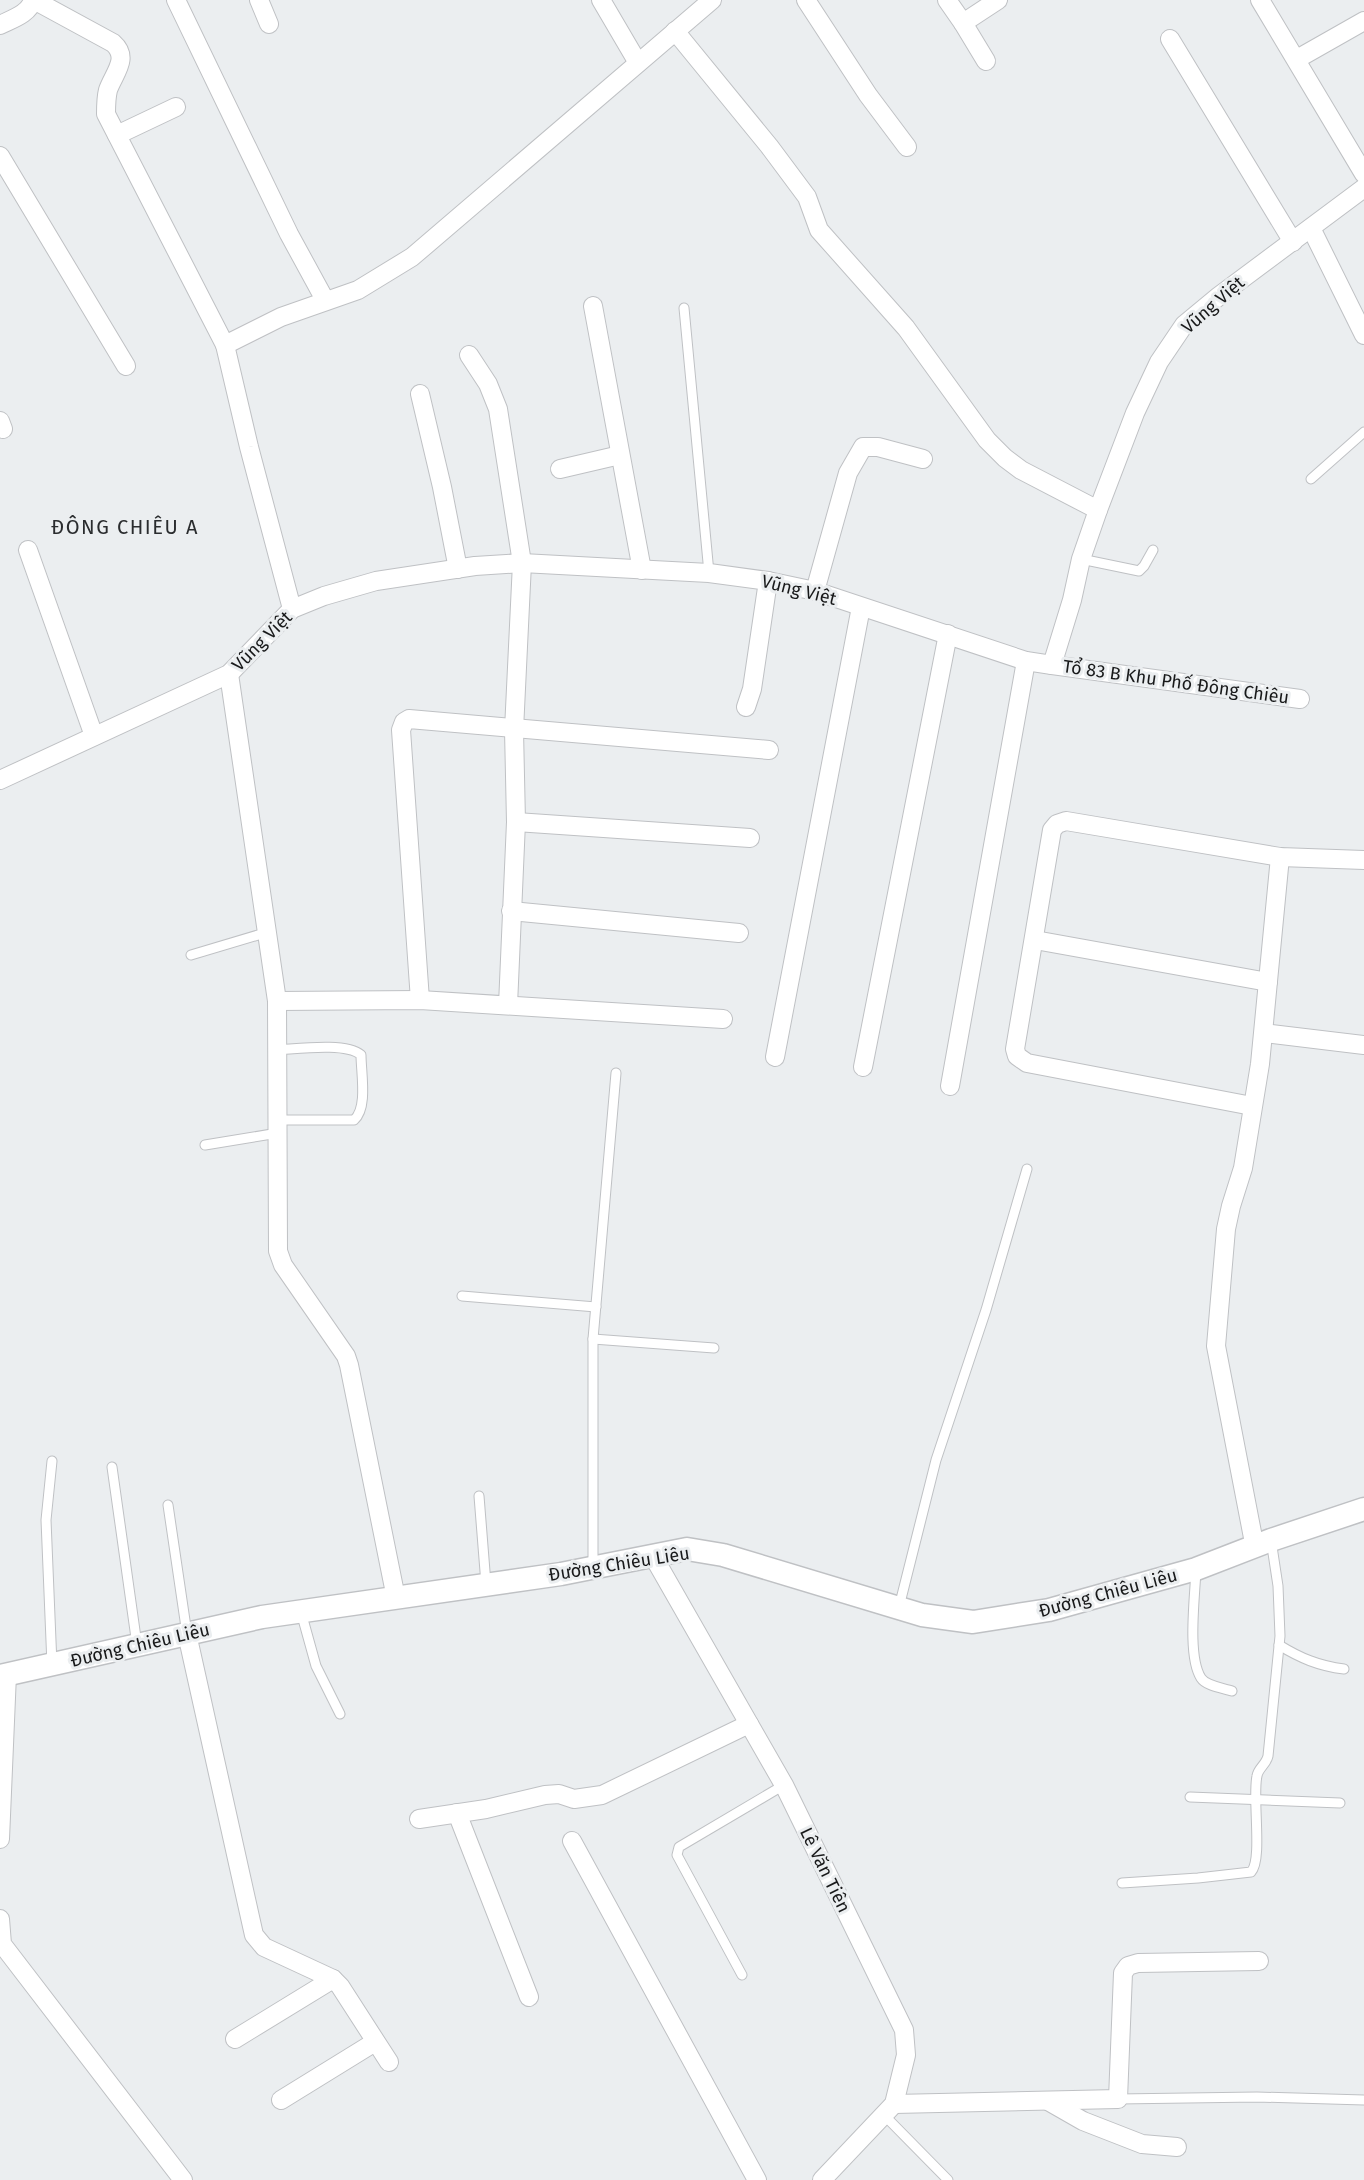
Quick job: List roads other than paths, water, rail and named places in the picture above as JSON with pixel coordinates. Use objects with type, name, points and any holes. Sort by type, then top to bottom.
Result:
[{"type":"street","points":[[0,26],[26,11],[33,0],[117,47],[122,61],[108,91],[106,114],[225,345],[249,447],[292,609]]},
{"type":"street","points":[[176,0],[289,234],[325,300]]},
{"type":"street","points":[[258,0],[269,24]]},
{"type":"street","points":[[601,0],[638,63]]},
{"type":"street","points":[[225,345],[281,317],[358,290],[412,257],[712,0]]},
{"type":"street","points":[[806,0],[868,95],[907,147]]},
{"type":"street","points":[[947,0],[986,61]]},
{"type":"street","points":[[963,23],[998,0]]},
{"type":"street","points":[[1260,0],[1364,174]]},
{"type":"street","points":[[1297,60],[1364,21]]},
{"type":"street","points":[[675,31],[769,146],[807,197],[819,230],[906,328],[987,440],[1005,458],[1022,470],[1098,510]]},
{"type":"street","points":[[1170,39],[1293,242]]},
{"type":"street","points":[[117,135],[176,106]]},
{"type":"street","points":[[0,156],[126,366]]},
{"type":"street","name":"Vũng Việt","points":[[0,780],[229,674],[292,609],[324,596],[376,581],[458,569],[522,563],[709,573],[768,581],[815,591],[861,608],[948,633],[1026,661],[1052,665],[1072,600],[1081,559],[1098,510],[1134,413],[1159,362],[1184,325],[1219,296],[1364,188]]},
{"type":"street","points":[[1311,228],[1364,335]]},
{"type":"street","points":[[593,306],[642,570]]},
{"type":"street","points":[[469,356],[488,384],[498,409],[522,563],[514,730],[516,822],[508,1005]]},
{"type":"street","points":[[420,394],[458,569]]},
{"type":"street","points":[[815,591],[848,473],[863,447],[878,447],[923,459]]},
{"type":"street","points":[[560,469],[621,455]]},
{"type":"street","points":[[28,550],[94,736]]},
{"type":"street","points":[[746,707],[752,689],[768,581]]},
{"type":"street","points":[[775,1057],[861,608]]},
{"type":"street","points":[[863,1066],[948,633]]},
{"type":"street","points":[[950,1086],[1026,661]]},
{"type":"street","name":"Tổ 83 B Khu Phố Đông Chiêu","points":[[1052,665],[1300,699]]},
{"type":"street","points":[[229,674],[277,1001],[278,1251],[283,1264],[350,1365],[396,1598]]},
{"type":"street","points":[[420,1000],[401,730],[404,722],[409,719],[514,730],[769,750]]},
{"type":"street","points":[[1252,1106],[1027,1064],[1017,1056],[1015,1050],[1052,830],[1057,824],[1066,820],[1280,857],[1364,860]]},
{"type":"street","points":[[516,822],[750,837]]},
{"type":"street","points":[[1263,1544],[1216,1346],[1226,1229],[1243,1168],[1264,1032],[1280,857]]},
{"type":"street","points":[[511,911],[739,933]]},
{"type":"street","points":[[1035,940],[1268,982]]},
{"type":"street","points":[[277,1001],[420,1000],[723,1019]]},
{"type":"street","points":[[1264,1032],[1364,1045]]},
{"type":"street","name":"Đường Chiêu Liêu","points":[[4,1675],[262,1617],[561,1574],[687,1549],[723,1555],[922,1615],[973,1622],[1049,1610],[1196,1569],[1364,1509]]},
{"type":"street","name":"Lê Văn Tiên","points":[[653,1556],[784,1785],[904,2030],[906,2055],[889,2110],[822,2180]]},
{"type":"street","points":[[187,1634],[254,1935],[264,1947],[333,1979],[340,1986],[389,2062]]},
{"type":"street","points":[[0,1839],[4,1675]]},
{"type":"street","points":[[419,1819],[486,1809],[545,1795],[559,1794],[574,1799],[602,1795],[749,1724]]},
{"type":"street","points":[[457,1813],[529,1997]]},
{"type":"street","points":[[572,1841],[757,2180]]},
{"type":"street","points":[[0,1919],[1,1944],[183,2180]]},
{"type":"street","points":[[889,2110],[1118,2099],[1124,1973],[1128,1966],[1138,1963],[1259,1961]]},
{"type":"street","points":[[235,2039],[333,1979]]},
{"type":"street","points":[[281,2100],[375,2042]]},
{"type":"street","points":[[1048,2101],[1083,2121],[1142,2144],[1177,2147]]},
{"type":"lane","points":[[684,308],[709,573]]},
{"type":"lane","points":[[1311,479],[1364,432]]},
{"type":"lane","points":[[1081,559],[1139,571],[1153,550]]},
{"type":"lane","points":[[191,955],[268,932]]},
{"type":"lane","points":[[205,1145],[278,1127],[354,1120],[359,1116],[363,1104],[361,1055],[345,1048],[277,1050]]},
{"type":"lane","points":[[593,1567],[593,1339],[616,1073]]},
{"type":"lane","points":[[899,1607],[936,1460],[986,1310],[1027,1169]]},
{"type":"lane","points":[[462,1296],[596,1307]]},
{"type":"lane","points":[[593,1339],[714,1348]]},
{"type":"lane","points":[[52,1461],[46,1520],[52,1665]]},
{"type":"lane","points":[[112,1467],[137,1645]]},
{"type":"lane","points":[[479,1496],[486,1585]]},
{"type":"lane","points":[[168,1505],[187,1634]]},
{"type":"lane","points":[[1122,1883],[1251,1872],[1256,1864],[1257,1774],[1266,1763],[1270,1744],[1279,1645],[1278,1586],[1263,1544]]},
{"type":"lane","points":[[1196,1569],[1193,1657],[1202,1679],[1232,1691]]},
{"type":"lane","points":[[301,1612],[316,1666],[340,1714]]},
{"type":"lane","points":[[1279,1645],[1323,1667],[1344,1669]]},
{"type":"lane","points":[[742,1975],[677,1855],[679,1847],[784,1785]]},
{"type":"lane","points":[[1190,1797],[1340,1803]]},
{"type":"lane","points":[[1118,2099],[1257,2097],[1364,2100]]},
{"type":"lane","points":[[889,2110],[948,2180]]},
{"type":"district","name":"ĐÔNG CHIÊU A","points":[[125,527]]}]
